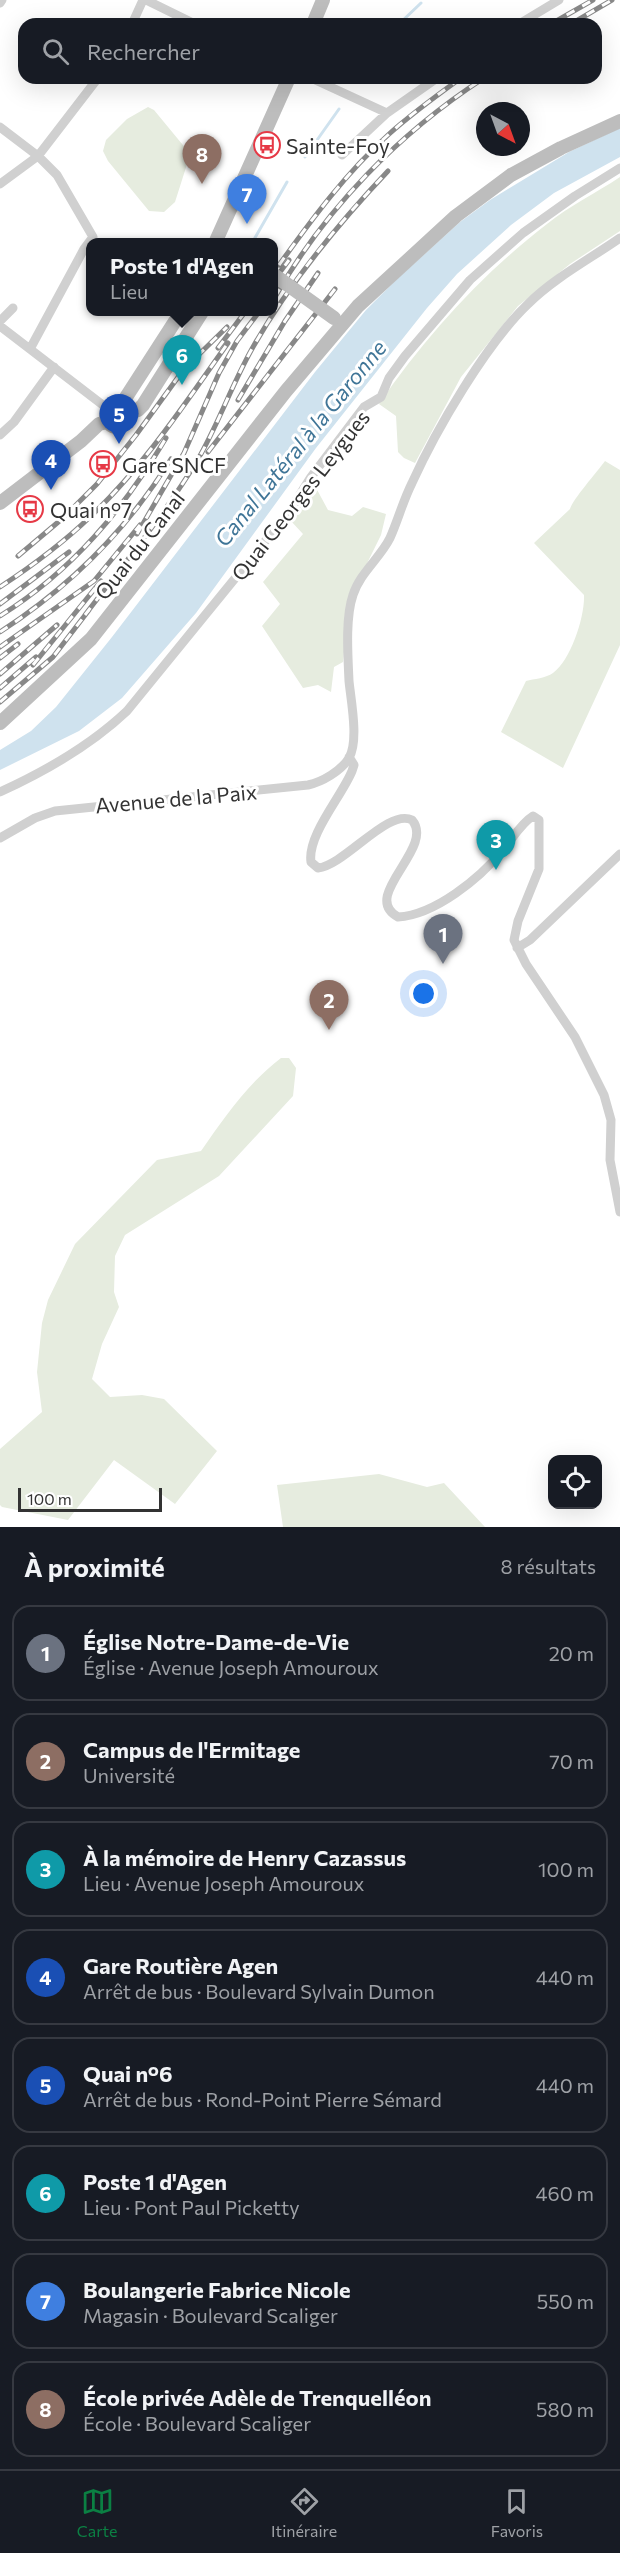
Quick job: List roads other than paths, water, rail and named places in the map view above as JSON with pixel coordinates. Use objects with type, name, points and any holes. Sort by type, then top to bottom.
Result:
[{"type":"street","points":[[135,18],[145,0],[182,18]]},
{"type":"street","points":[[316,18],[323,0]]},
{"type":"street","points":[[529,18],[559,0]]},
{"type":"street","points":[[0,184],[38,156],[93,84]]},
{"type":"street","points":[[217,238],[286,84]]},
{"type":"street","points":[[324,84],[387,113]]},
{"type":"street","points":[[342,155],[387,113],[428,84]]},
{"type":"street","points":[[286,392],[338,321],[430,234],[512,175],[561,148],[620,121]]},
{"type":"street","points":[[0,127],[38,156],[57,175],[92,238]]},
{"type":"street","name":"Quai Georges Leygues","points":[[0,792],[91,742],[127,711],[289,512],[311,477],[364,407],[381,397],[389,378],[437,316],[470,280],[524,233],[575,196],[620,168]]},
{"type":"street","points":[[620,238],[532,299],[509,325],[477,370],[435,438],[409,488],[389,540],[356,587],[351,601],[348,651],[353,725],[350,753],[354,765],[311,850],[311,862],[318,868],[331,866],[386,825],[404,818],[412,820],[417,828],[416,840],[389,889],[386,900],[388,908],[398,917],[406,916],[438,903],[474,882],[527,820],[533,816],[537,817],[540,823],[539,869],[514,933],[517,948],[536,980],[561,1013],[589,1062],[610,1110],[616,1129],[610,1160],[620,1212]]},
{"type":"street","points":[[30,349],[86,246]]},
{"type":"street","points":[[278,279],[338,321]]},
{"type":"street","points":[[0,321],[13,308]]},
{"type":"street","points":[[0,503],[116,412],[178,316]]},
{"type":"street","points":[[0,326],[116,412],[140,408],[200,316]]},
{"type":"street","name":"Quai du Canal","points":[[0,723],[91,639],[320,352],[320,346],[338,321]]},
{"type":"street","points":[[0,435],[14,422],[54,367]]},
{"type":"street","name":"Avenue de la Paix","points":[[0,838],[35,818],[55,811],[259,791],[314,783],[328,776],[350,753]]},
{"type":"street","points":[[517,948],[530,940],[620,854]]},
{"type":"water","name":"Canal Latéral à la Garonne","points":[[620,128],[620,157],[554,193],[511,225],[457,274],[427,308],[316,448],[196,613],[122,698],[79,731],[0,770],[0,750],[31,731],[56,707],[315,372],[366,310],[460,222],[490,200],[569,152]]},
{"type":"waterway","points":[[405,18],[421,3]]},
{"type":"waterway","points":[[305,157],[339,109]]},
{"type":"waterway","points":[[255,238],[287,182]]},
{"type":"railway","points":[[562,18],[593,0]]},
{"type":"railway","points":[[581,18],[612,0]]},
{"type":"railway","points":[[279,265],[330,197],[358,165],[388,135],[453,84]]},
{"type":"railway","points":[[278,292],[317,233],[366,175],[423,123],[476,84]]},
{"type":"railway","points":[[278,307],[333,233],[388,171]]},
{"type":"railway","points":[[278,275],[289,260]]},
{"type":"railway","points":[[238,400],[285,321],[318,273]]},
{"type":"railway","points":[[208,452],[335,289]]},
{"type":"railway","points":[[218,348],[242,316]]},
{"type":"railway","points":[[137,534],[184,453],[219,373],[237,341],[256,316]]},
{"type":"railway","points":[[85,615],[157,520],[197,461],[245,361],[272,316]]},
{"type":"railway","points":[[18,556],[63,518],[97,484],[184,369],[227,327]]},
{"type":"railway","points":[[0,587],[58,545],[110,497],[164,433],[228,343]]},
{"type":"railway","points":[[0,616],[50,579],[94,537],[132,490],[166,438]]},
{"type":"railway","points":[[0,632],[50,596],[96,555],[136,510],[171,459]]},
{"type":"railway","points":[[0,647],[94,581],[140,525]]},
{"type":"railway","points":[[0,604],[69,552]]},
{"type":"railway","points":[[33,665],[101,581]]},
{"type":"railway","points":[[0,702],[53,657],[89,610]]},
{"type":"railway","points":[[0,674],[57,625]]},
{"type":"railway","points":[[0,658],[18,644]]},
{"type":"railway","points":[[0,688],[36,657]]},
{"type":"place","name":"Sainte-Foy","points":[[267,145]]},
{"type":"place","name":"École privée Adèle de Trenquelléon","points":[[202,184]]},
{"type":"place","name":"Boulangerie Fabrice Nicole","points":[[247,224]]},
{"type":"place","name":"Poste 1 d'Agen","points":[[182,385]]},
{"type":"place","name":"Quai n°6","points":[[119,444]]},
{"type":"place","name":"Gare SNCF","points":[[103,464]]},
{"type":"place","name":"Gare Routière Agen","points":[[51,490]]},
{"type":"place","name":"Quai n°7","points":[[30,509]]},
{"type":"place","name":"À la mémoire de Henry Cazassus","points":[[496,870]]},
{"type":"place","name":"Église Notre-Dame-de-Vie","points":[[443,964]]},
{"type":"place","name":"Campus de l'Ermitage","points":[[329,1030]]}]
